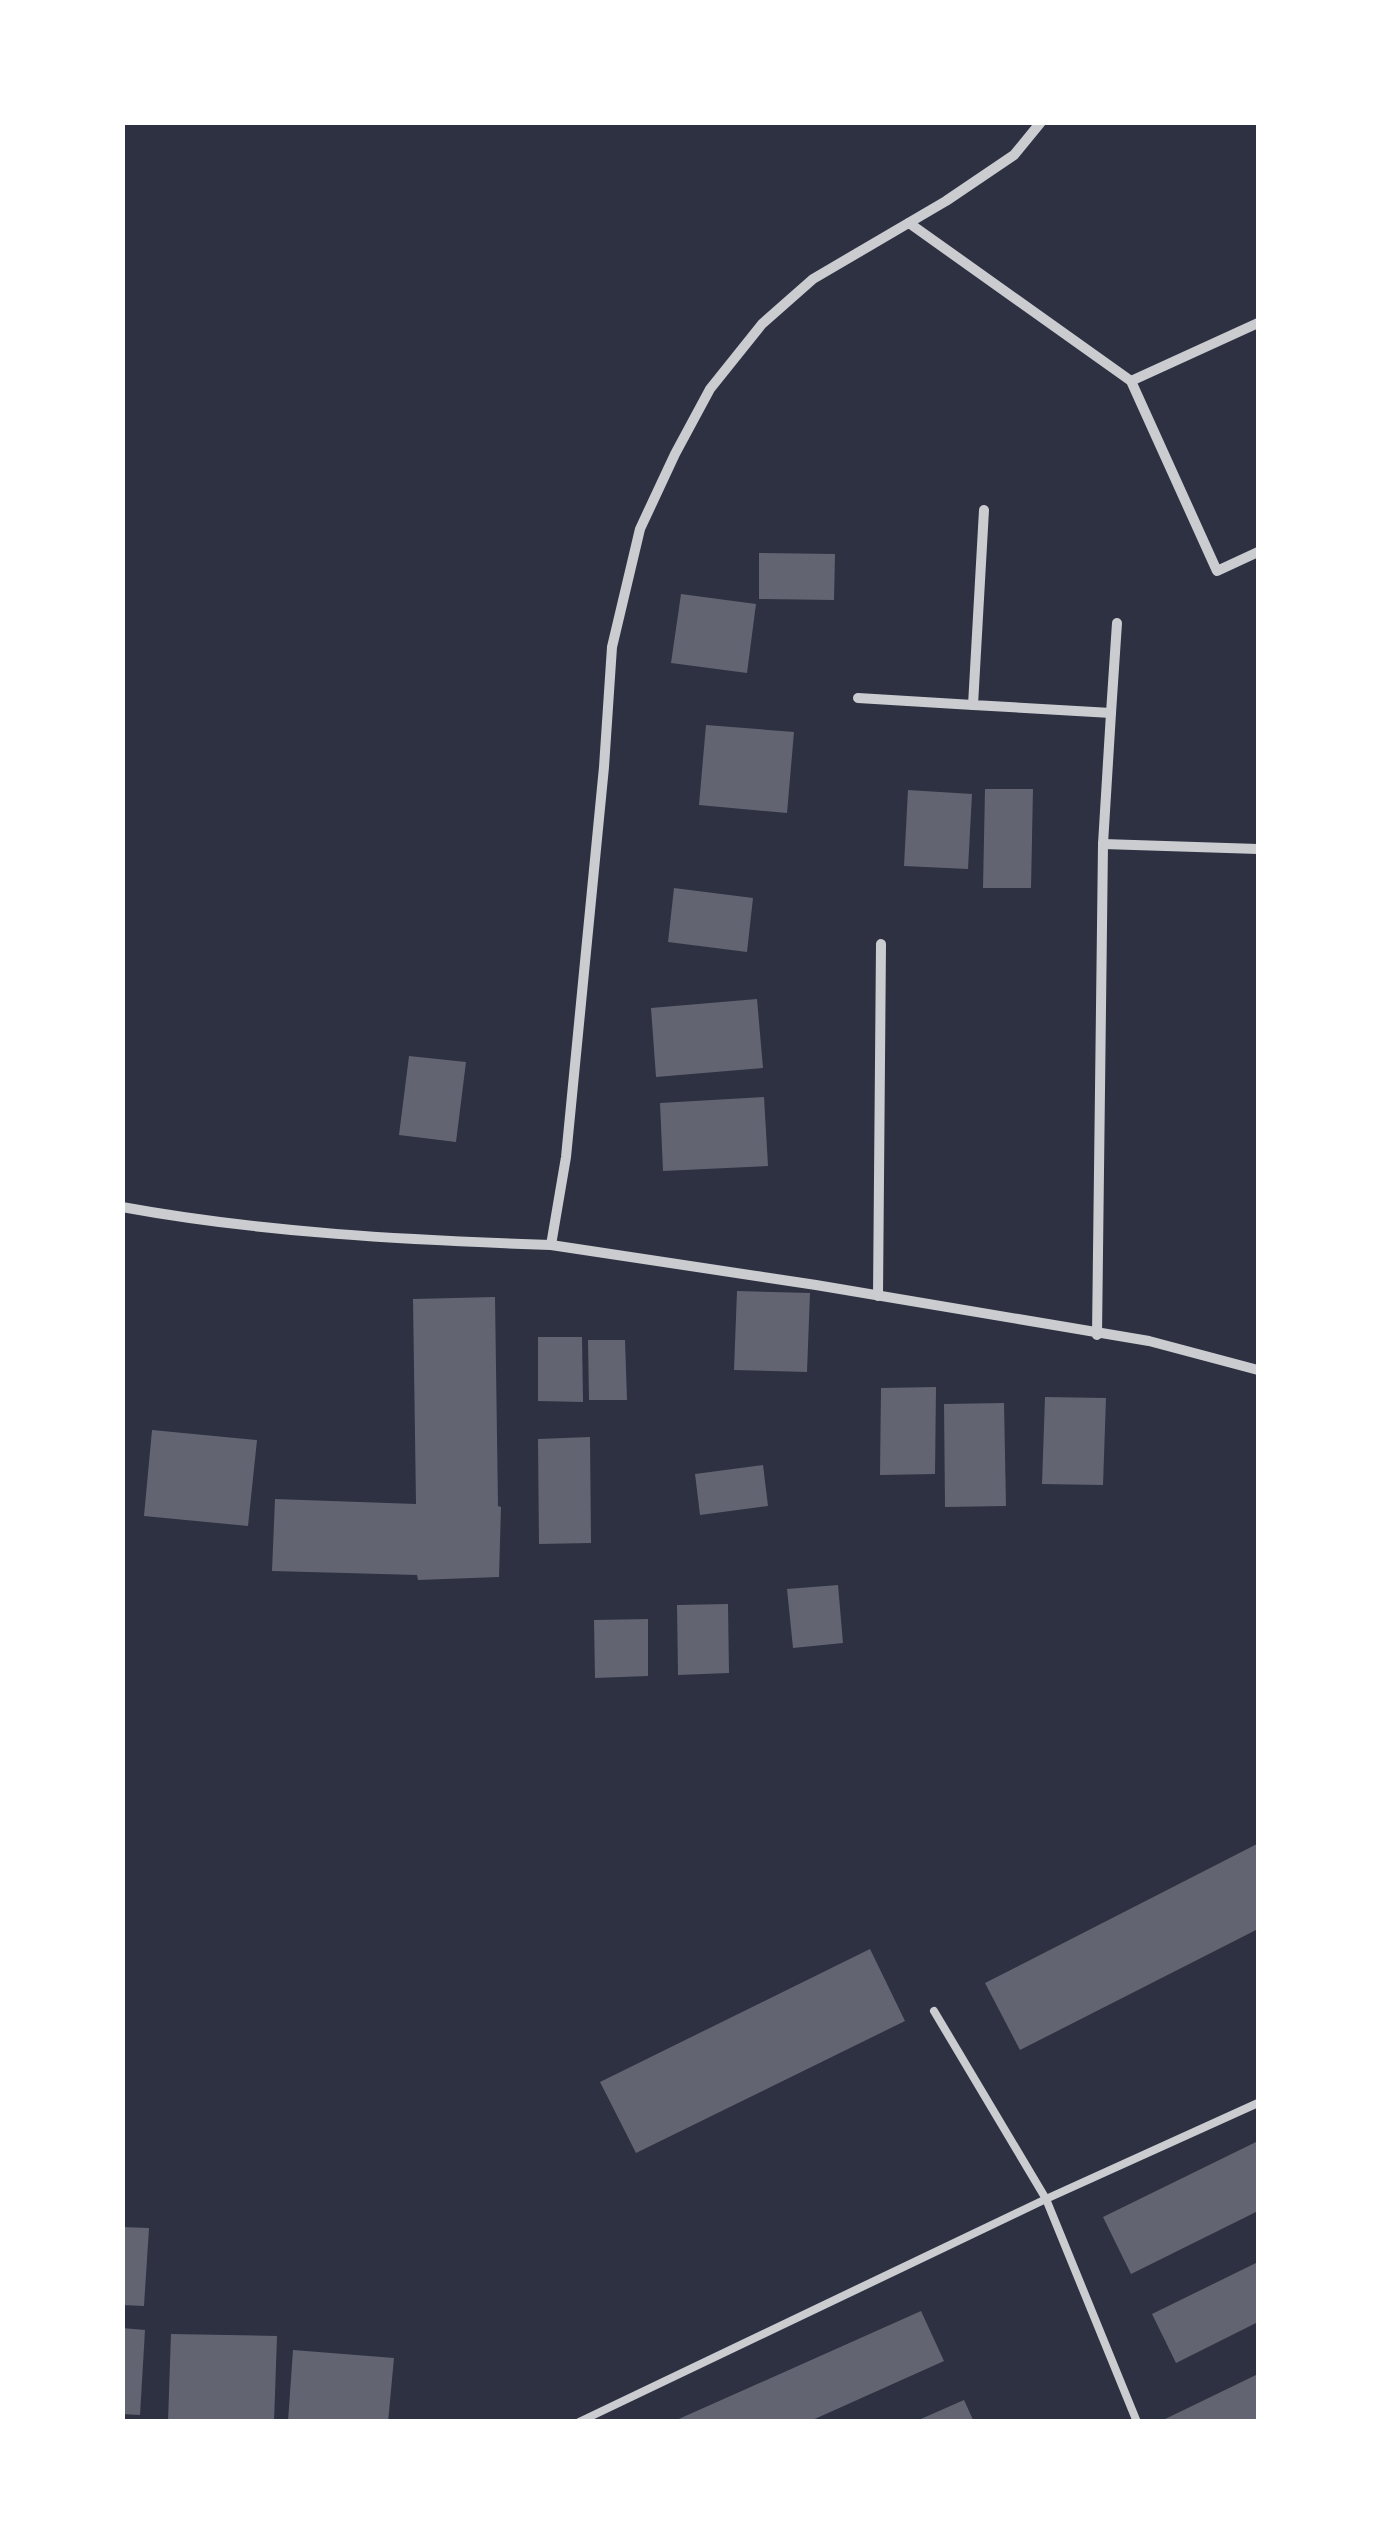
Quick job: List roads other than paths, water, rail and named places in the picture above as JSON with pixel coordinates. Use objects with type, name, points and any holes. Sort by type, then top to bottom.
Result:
[{"type":"street","points":[[551,1245],[566,1157],[612,647],[640,529],[710,389],[762,324],[814,280],[1014,155],[1041,122]]},
{"type":"street","points":[[909,223],[1131,381],[1217,572],[1258,552]]},
{"type":"street","points":[[1131,381],[1258,323]]},
{"type":"street","points":[[973,705],[984,510]]},
{"type":"street","points":[[1096,1334],[1103,844],[1117,623]]},
{"type":"street","points":[[858,698],[1111,712]]},
{"type":"street","points":[[1103,844],[1258,849]]},
{"type":"street","points":[[878,1296],[881,944]]},
{"type":"street","points":[[122,1207],[278,1229],[551,1245],[1149,1341],[1258,1370]]},
{"type":"lane","points":[[934,2010],[1046,2199],[1137,2422]]},
{"type":"lane","points":[[579,2422],[1258,2102]]}]
